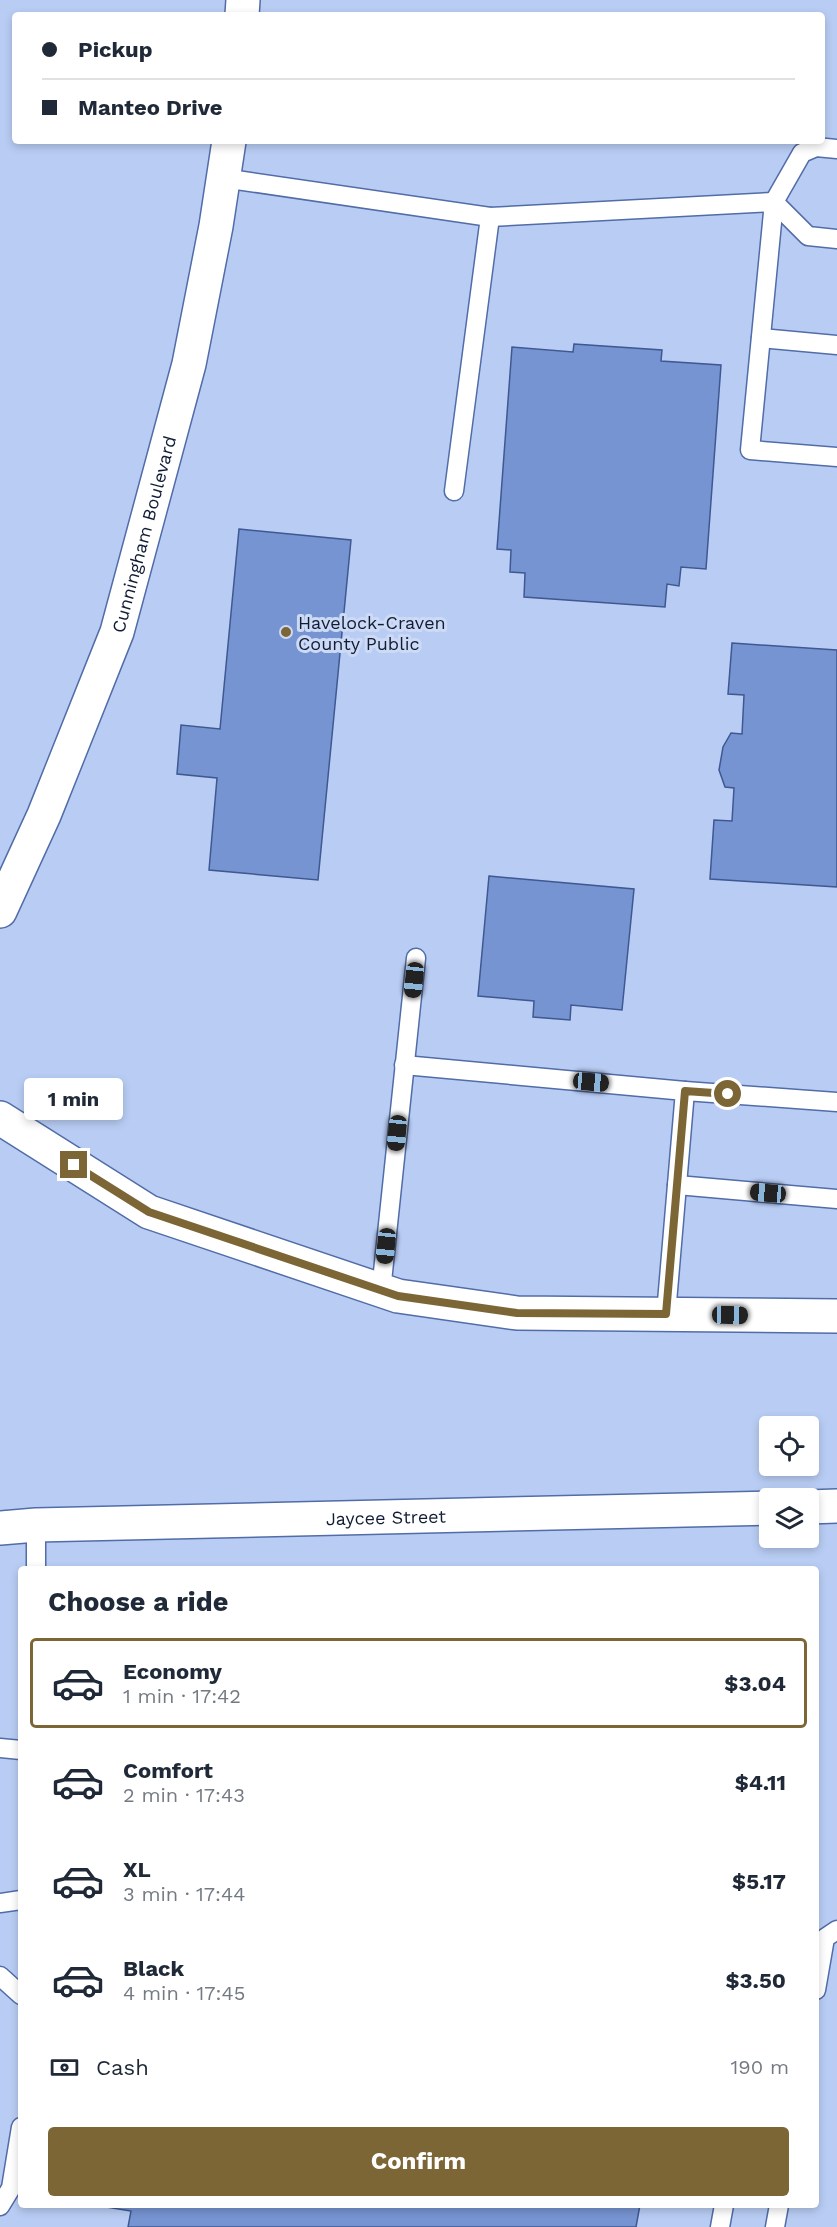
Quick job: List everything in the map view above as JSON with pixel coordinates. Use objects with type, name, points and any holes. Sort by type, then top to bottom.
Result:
[{"type":"street","name":"Cunningham Boulevard","points":[[0,911],[44,815],[117,632],[189,364],[216,226],[228,144]]},
{"type":"street","points":[[0,1118],[149,1212],[398,1296],[517,1313],[837,1316]]},
{"type":"street","points":[[819,1507],[837,1506]]},
{"type":"street","name":"Jaycee Street","points":[[0,1528],[36,1525],[759,1508]]},
{"type":"lane","points":[[837,149],[816,147],[802,153],[774,202],[750,450],[837,457]]},
{"type":"lane","points":[[223,178],[490,217],[774,202],[808,236],[837,239]]},
{"type":"lane","points":[[454,491],[490,217]]},
{"type":"lane","points":[[761,338],[837,345]]},
{"type":"lane","points":[[381,1291],[416,958]]},
{"type":"lane","points":[[404,1065],[685,1091],[837,1102]]},
{"type":"lane","points":[[666,1314],[685,1091]]},
{"type":"lane","points":[[677,1185],[837,1199]]},
{"type":"lane","points":[[36,1525],[36,1566]]},
{"type":"lane","points":[[0,1748],[18,1750]]},
{"type":"lane","points":[[0,1903],[18,1900]]},
{"type":"lane","points":[[819,1973],[825,1938],[837,1930]]},
{"type":"lane","points":[[0,1976],[18,1992]]},
{"type":"lane","points":[[0,2206],[11,2188],[18,2145]]},
{"type":"lane","points":[[720,2227],[723,2208]]},
{"type":"lane","points":[[775,2227],[778,2208]]},
{"type":"building","points":[[574,344],[662,350],[661,361],[721,365],[706,569],[681,567],[679,586],[667,584],[665,607],[524,597],[525,573],[510,572],[511,550],[497,549],[512,347],[573,352]]},
{"type":"building","name":"Havelock-Craven County Public","points":[[239,529],[351,540],[318,880],[209,870],[217,778],[177,774],[181,725],[220,729]]},
{"type":"building","points":[[732,643],[837,650],[837,887],[710,879],[714,820],[732,821],[734,788],[725,787],[719,770],[723,747],[731,733],[742,734],[744,695],[728,694]]},
{"type":"building","points":[[489,876],[634,889],[622,1010],[571,1005],[570,1020],[533,1017],[534,1001],[478,996]]},
{"type":"building","points":[[112,2208],[639,2208],[636,2227],[128,2227],[131,2211]]},
{"type":"place","name":"Havelock-Craven County Public","points":[[286,632]]},
{"type":"route","points":[[74,1165],[149,1212],[398,1296],[517,1313],[666,1314],[685,1091],[728,1094]]}]
